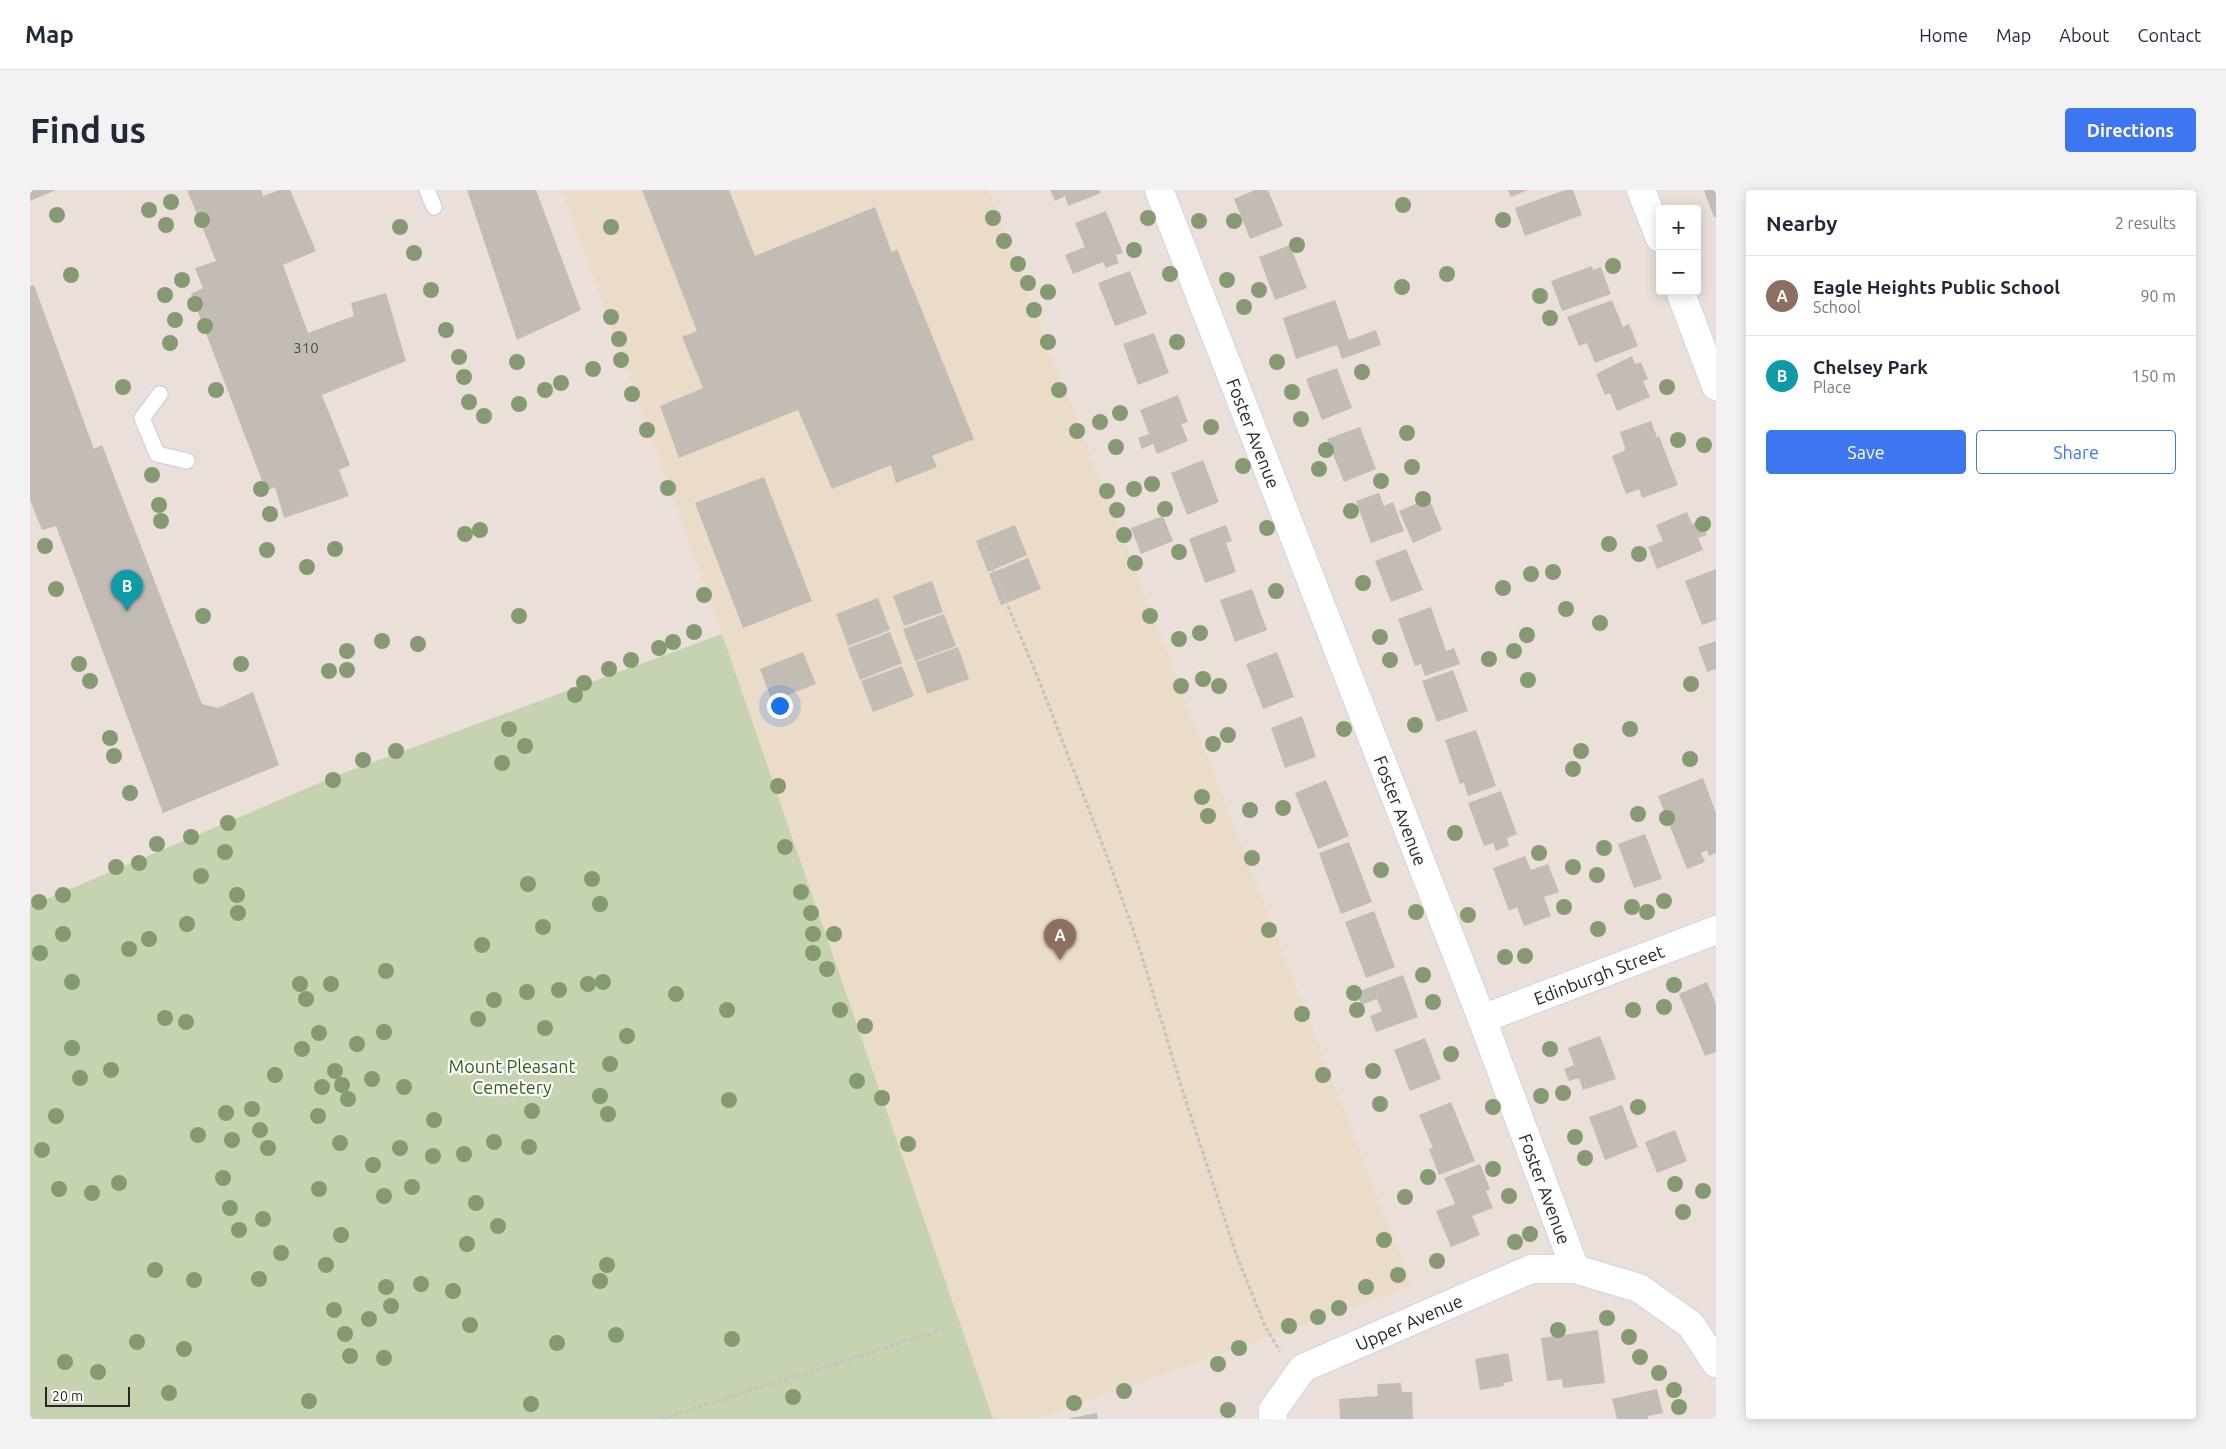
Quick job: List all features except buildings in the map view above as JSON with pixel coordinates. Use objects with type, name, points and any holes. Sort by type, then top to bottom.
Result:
[{"type":"street","name":"Foster Avenue","points":[[1159,190],[1482,1019],[1575,1269]]},
{"type":"street","points":[[1642,190],[1656,227]]},
{"type":"street","points":[[1682,295],[1716,386]]},
{"type":"street","name":"Edinburgh Street","points":[[1482,1019],[1716,930]]},
{"type":"street","name":"Upper Avenue","points":[[1273,1419],[1273,1410],[1303,1368],[1531,1269],[1575,1269]]},
{"type":"street","points":[[1575,1269],[1639,1288],[1691,1325],[1716,1363]]},
{"type":"lane","points":[[427,190],[434,207]]},
{"type":"lane","points":[[160,394],[142,418],[157,454],[187,461]]},
{"type":"path","points":[[983,546],[1040,683],[1110,864],[1141,953],[1182,1089],[1236,1254],[1265,1326],[1281,1353],[1293,1381]]},
{"type":"path","points":[[661,1419],[945,1329]]},
{"type":"shaded area","points":[[562,190],[988,190],[1412,1286],[1036,1419],[993,1419],[722,634]]},
{"type":"green space","name":"Mount Pleasant Cemetery","points":[[722,634],[993,1419],[30,1419],[30,906],[338,775]]},
{"type":"place","name":"Chelsey Park","points":[[127,611]]},
{"type":"place","name":"Eagle Heights Public School","points":[[1060,960]]}]
